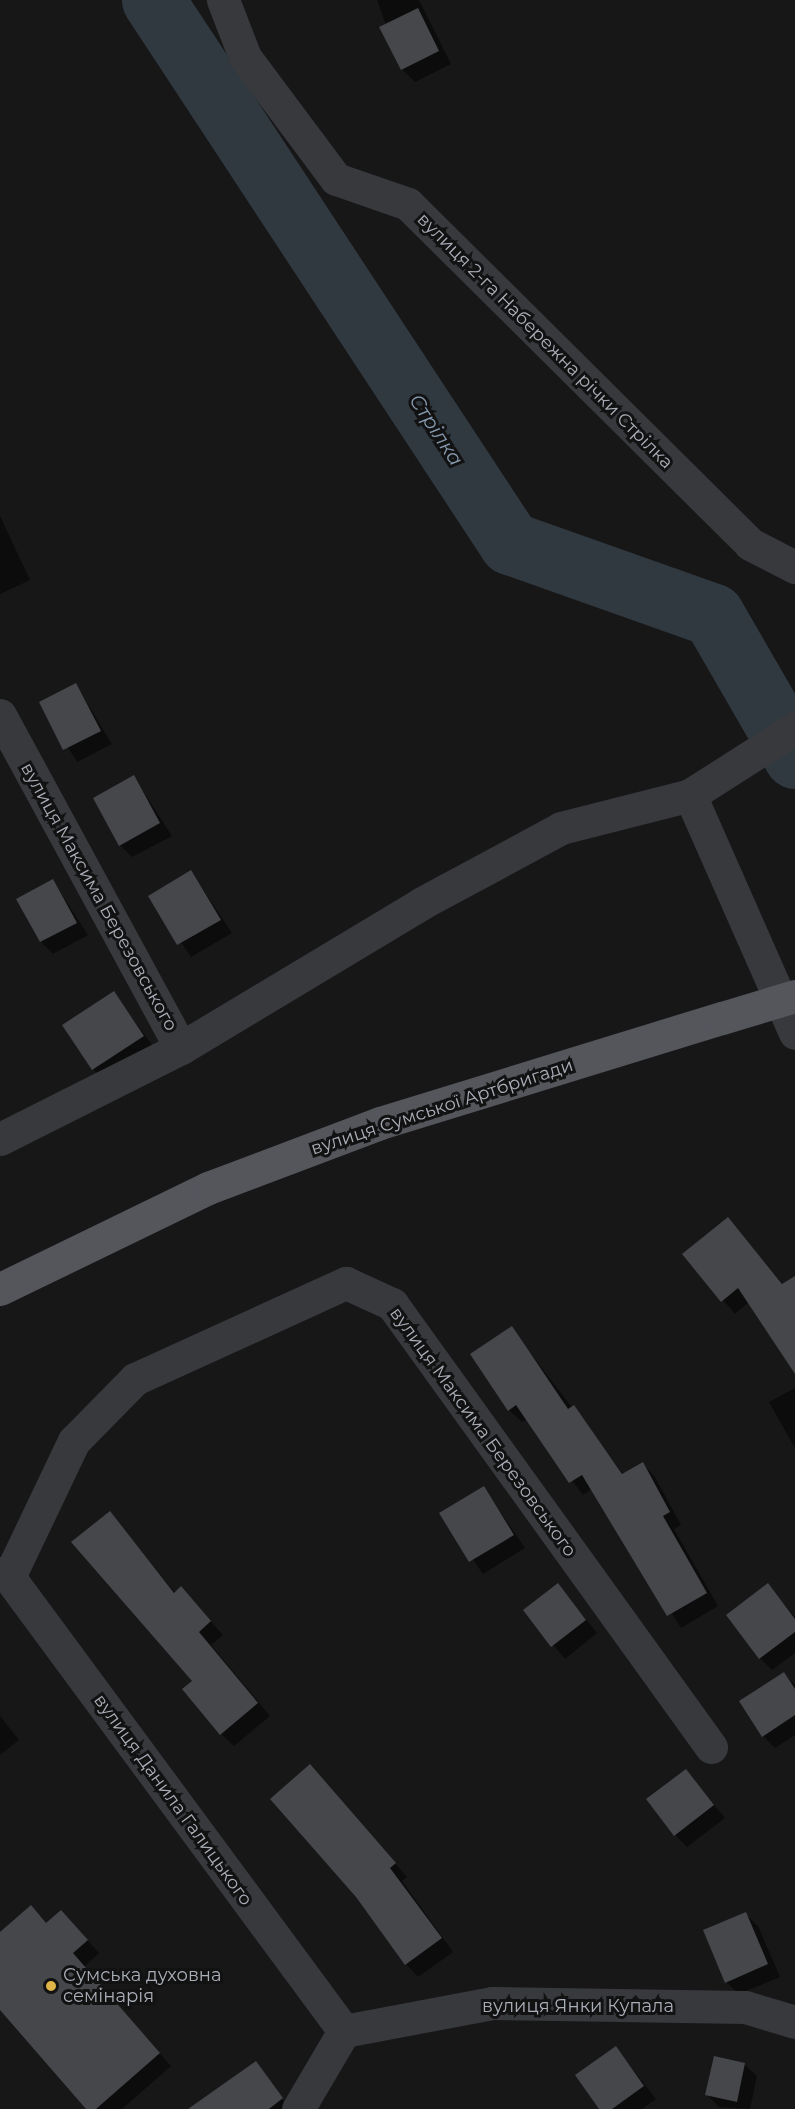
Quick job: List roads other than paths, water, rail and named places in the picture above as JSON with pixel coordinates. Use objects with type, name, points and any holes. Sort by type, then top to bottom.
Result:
[{"type":"main road","name":"вулиця Сумської Артбригади","points":[[0,1289],[208,1188],[380,1123],[795,996]]},
{"type":"street","name":"вулиця 2-га Набережна річки Стрілка","points":[[223,0],[245,57],[336,179],[408,204],[750,544],[795,567]]},
{"type":"street","name":"вулиця Максима Березовського","points":[[0,715],[181,1048]]},
{"type":"street","points":[[0,1139],[181,1048],[422,903],[561,828],[690,795],[795,728]]},
{"type":"street","points":[[690,795],[795,1033]]},
{"type":"street","name":"вулиця Максима Березовського","points":[[5,1575],[74,1441],[135,1379],[346,1283],[392,1304],[711,1747]]},
{"type":"street","name":"вулиця Данила Галицького","points":[[5,1575],[344,2031]]},
{"type":"street","name":"вулиця Янки Купала","points":[[344,2031],[492,2003],[745,2007],[795,2022]]},
{"type":"street","points":[[298,2109],[344,2031]]},
{"type":"waterway","name":"Стрілка","points":[[153,0],[510,543],[713,615],[795,757]]},
{"type":"place","name":"Сумська духовна семінарія","points":[[51,1986]]}]
